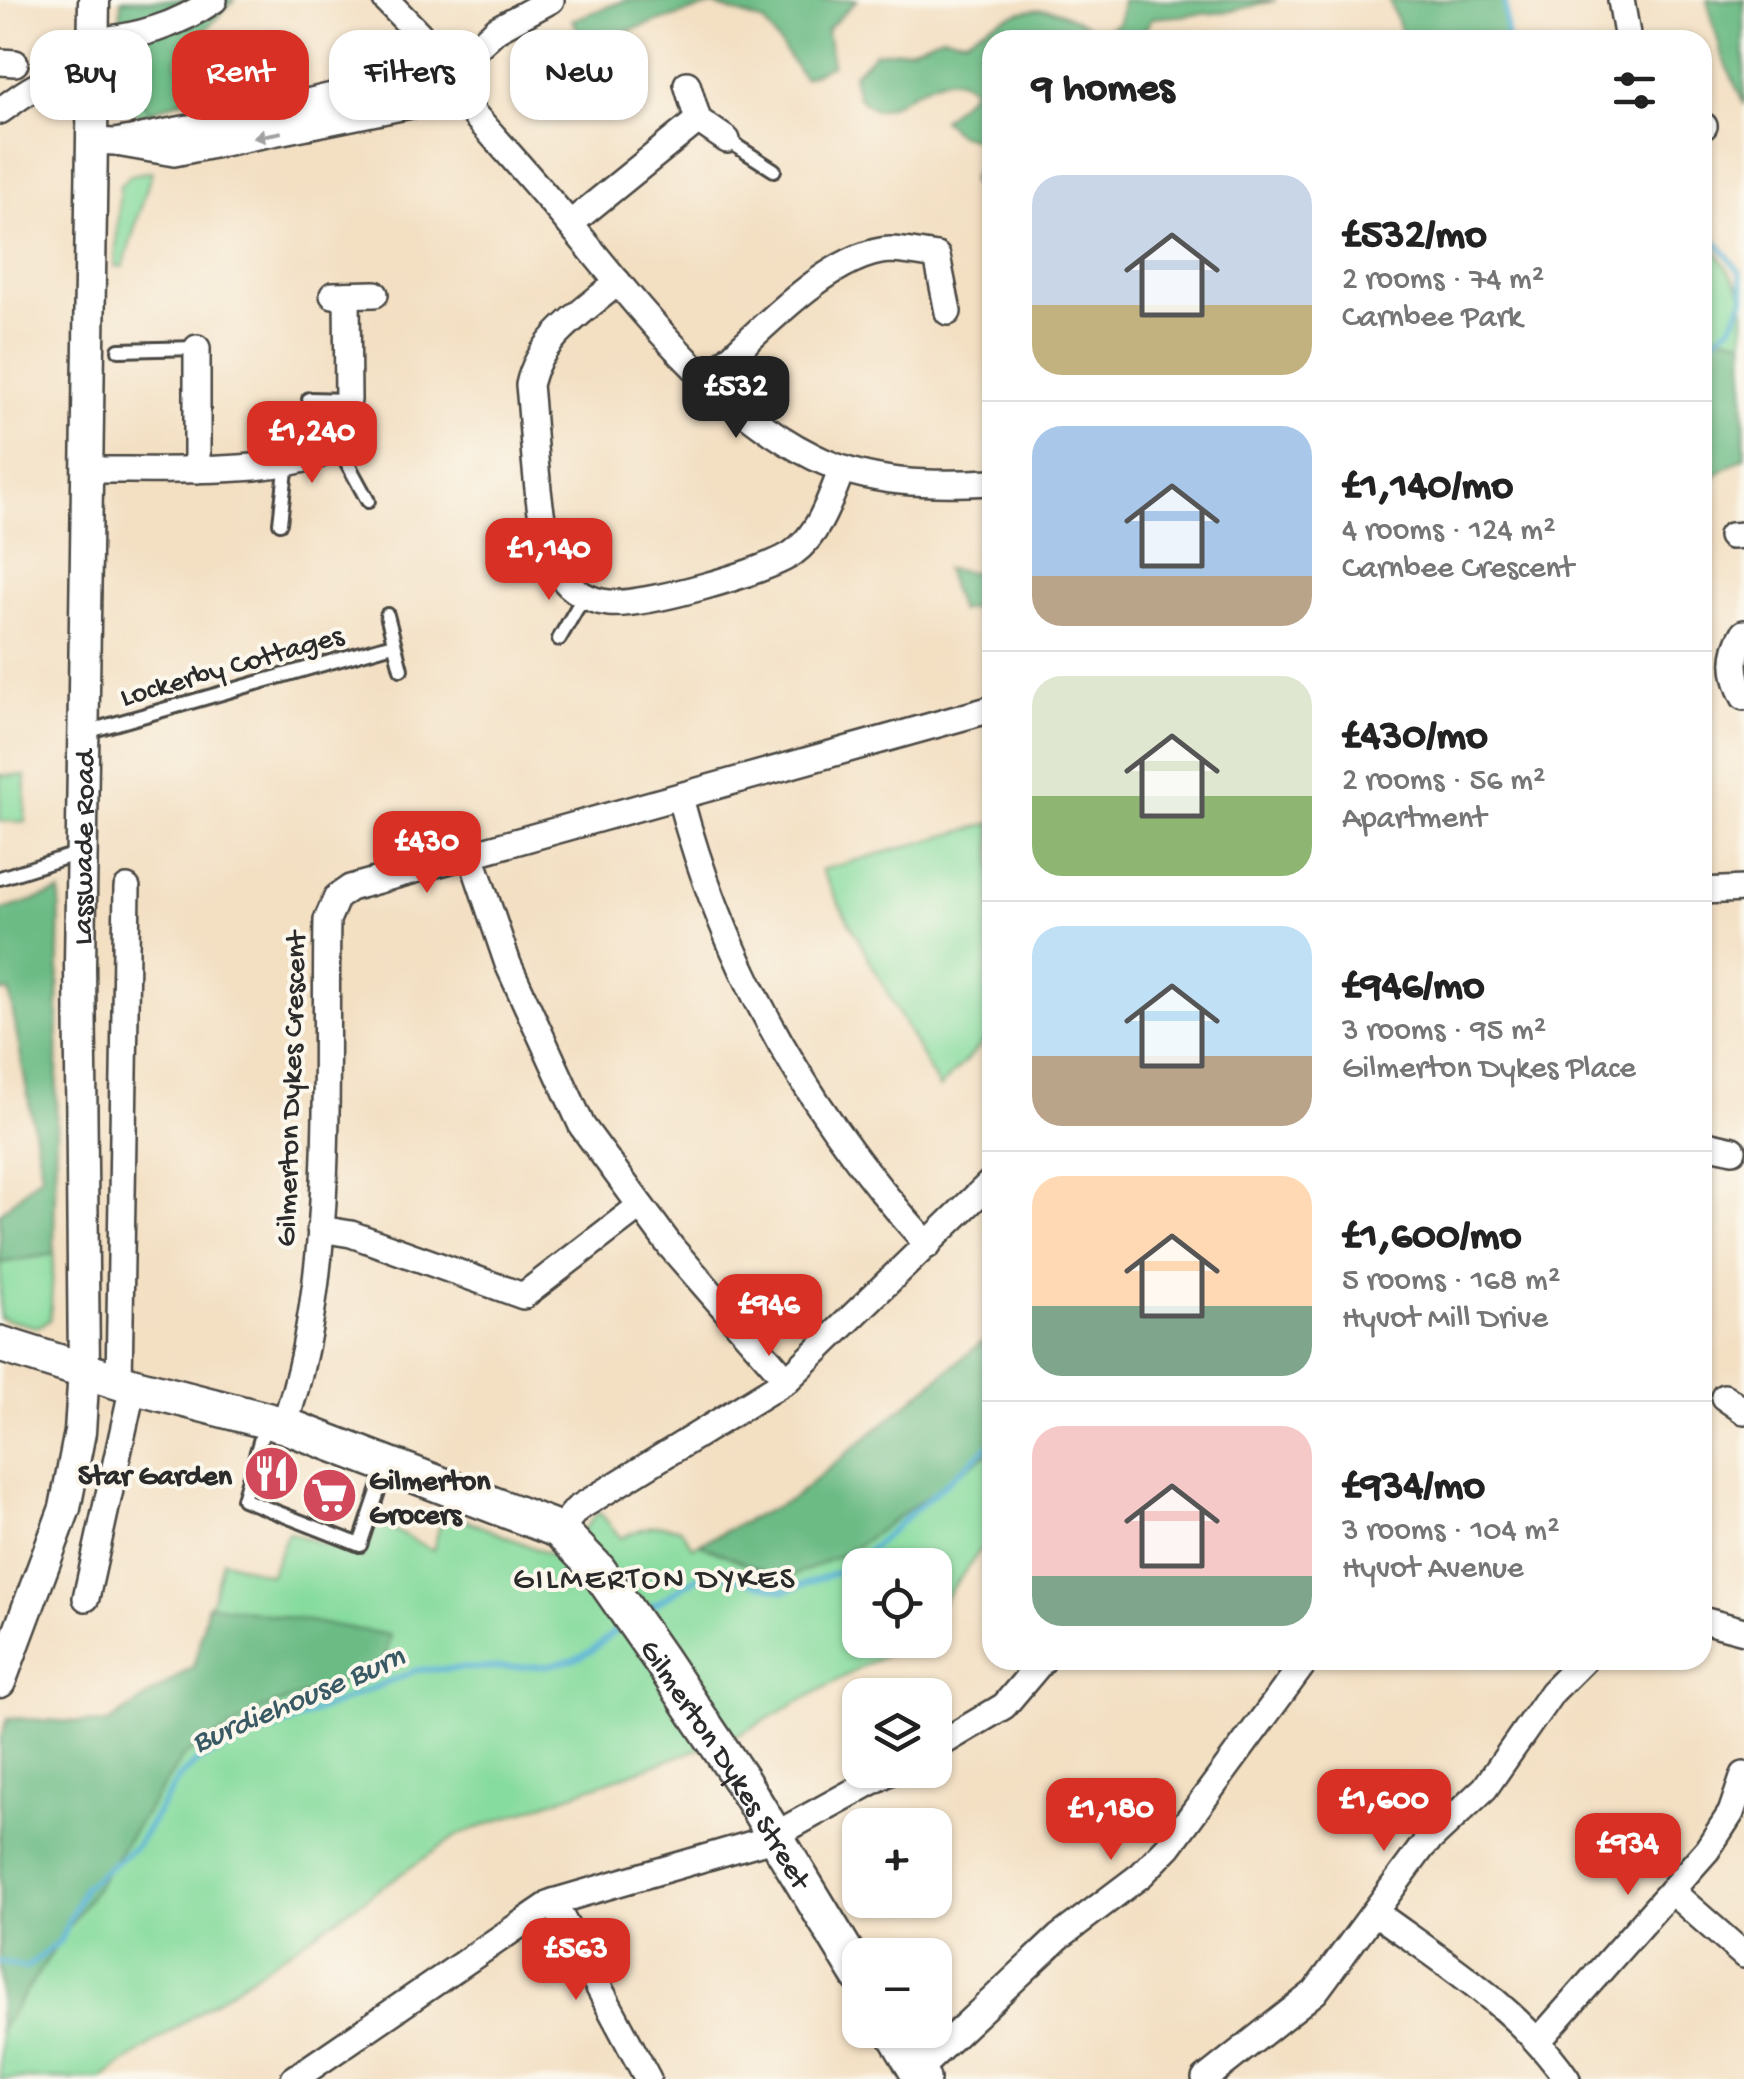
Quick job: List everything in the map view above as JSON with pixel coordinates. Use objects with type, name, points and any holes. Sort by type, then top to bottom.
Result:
[{"type":"main road","name":"Gilmerton Dykes Street","points":[[0,1344],[126,1384],[275,1423],[558,1530],[598,1570],[660,1658],[842,1946]]},
{"type":"main road","points":[[904,2048],[920,2075]]},
{"type":"street","name":"Lasswade Road","points":[[93,30],[94,0]]},
{"type":"street","points":[[152,31],[214,0]]},
{"type":"street","points":[[386,0],[415,30]]},
{"type":"street","points":[[490,35],[552,0]]},
{"type":"street","points":[[1621,0],[1626,30]]},
{"type":"street","points":[[687,84],[698,120],[727,140]]},
{"type":"street","points":[[0,111],[30,89]]},
{"type":"street","points":[[103,142],[231,120],[329,95]]},
{"type":"street","name":"Lasswade Road","points":[[0,1682],[65,1508],[80,1432],[84,1370],[83,733],[87,470],[103,142],[99,120]]},
{"type":"street","points":[[103,142],[174,153],[340,120]]},
{"type":"street","points":[[479,120],[707,379],[758,424],[842,469],[909,482],[982,482]]},
{"type":"street","points":[[570,224],[698,120]]},
{"type":"street","points":[[707,379],[831,271],[857,257],[941,245],[948,312]]},
{"type":"street","points":[[618,282],[552,338],[533,368],[530,384],[547,544],[560,575],[584,596],[614,604],[645,600],[763,568],[791,555],[815,532],[842,469]]},
{"type":"street","points":[[87,470],[197,470],[326,454],[338,446],[348,400],[340,295],[374,294]]},
{"type":"street","points":[[197,348],[197,470]]},
{"type":"street","points":[[1737,700],[1734,654],[1744,633]]},
{"type":"street","name":"Gilmerton Dykes Crescent","points":[[275,1423],[305,1346],[320,1229],[330,908],[350,888],[982,712]]},
{"type":"street","points":[[680,798],[714,901],[766,1023],[853,1157],[928,1246]]},
{"type":"street","points":[[471,856],[545,1050],[582,1126],[639,1206],[787,1380]]},
{"type":"street","name":"Lasswade Road","points":[[86,1598],[126,1384],[127,888]]},
{"type":"street","points":[[1712,891],[1744,889]]},
{"type":"street","points":[[1712,1146],[1733,1151]]},
{"type":"street","points":[[558,1530],[576,1509],[787,1380],[982,1191]]},
{"type":"street","points":[[320,1229],[351,1234],[523,1296],[639,1206]]},
{"type":"street","points":[[1712,1623],[1744,1631]]},
{"type":"street","points":[[952,1736],[1004,1706],[1035,1670]]},
{"type":"street","points":[[920,2075],[1059,1937],[1141,1875],[1169,1846],[1299,1670]]},
{"type":"street","points":[[1206,2079],[1232,2071],[1315,1992],[1424,1846],[1484,1788],[1552,1692],[1574,1670]]},
{"type":"street","points":[[1540,2039],[1720,1834],[1744,1775]]},
{"type":"street","points":[[294,2079],[553,1902],[775,1836],[861,1788]]},
{"type":"street","points":[[1671,1891],[1744,1955]]},
{"type":"street","points":[[553,1902],[647,2079]]},
{"type":"street","points":[[1376,1913],[1510,2012],[1540,2039],[1567,2079]]},
{"type":"lane","points":[[727,140],[774,170]]},
{"type":"lane","points":[[119,350],[197,348]]},
{"type":"lane","points":[[309,399],[348,400]]},
{"type":"lane","points":[[338,446],[368,501]]},
{"type":"lane","points":[[280,523],[287,461]]},
{"type":"lane","points":[[558,639],[584,596]]},
{"type":"lane","points":[[388,616],[401,669]]},
{"type":"lane","name":"Lockerby Cottages","points":[[83,733],[393,644]]},
{"type":"lane","points":[[0,878],[82,853]]},
{"type":"lane","points":[[275,1423],[243,1499],[360,1545],[388,1463]]},
{"type":"green space","points":[[121,0],[234,0],[205,30],[172,30],[172,104],[152,111],[152,30],[120,30]]},
{"type":"green space","points":[[626,0],[857,0],[827,30],[832,65],[804,78],[764,22],[713,5],[630,30],[579,30],[572,20]]},
{"type":"green space","points":[[1122,0],[1276,0],[1227,12],[1152,18],[1145,30],[982,30],[982,141],[958,134],[942,120],[974,90],[962,81],[937,81],[875,110],[858,97],[853,75],[875,53],[910,49],[942,36],[966,39],[997,21],[1031,10],[1055,11],[1095,29],[1119,22]]},
{"type":"green space","points":[[1389,0],[1504,0],[1506,30],[1400,29]]},
{"type":"green space","points":[[1707,0],[1744,0],[1744,105],[1721,52]]},
{"type":"green space","points":[[982,155],[982,189],[977,190],[971,181]]},
{"type":"green space","points":[[152,171],[123,267],[115,266],[120,185],[131,175]]},
{"type":"green space","points":[[1712,245],[1744,295],[1744,457],[1712,480]]},
{"type":"green space","points":[[1712,334],[1744,340],[1744,457],[1712,480]]},
{"type":"green space","points":[[945,569],[982,573],[982,605],[959,611]]},
{"type":"green space","points":[[0,775],[26,776],[25,822],[0,821]]},
{"type":"green space","points":[[982,826],[982,1044],[939,1088],[821,870]]},
{"type":"green space","points":[[60,892],[54,1254],[0,1263],[0,1213],[42,1174],[9,991],[0,992],[0,911]]},
{"type":"green space","points":[[54,1254],[50,1320],[37,1327],[0,1318],[0,1263]]},
{"type":"green space","points":[[982,1342],[982,1548],[952,1589],[952,1548],[842,1548],[842,1658],[878,1658],[740,1734],[458,1835],[101,2079],[0,2079],[0,1741],[8,1718],[107,1724],[193,1666],[223,1560],[270,1575],[288,1532],[363,1558],[376,1521],[433,1550],[444,1511],[558,1558],[599,1512],[621,1538],[643,1528],[665,1526],[681,1529],[692,1547],[792,1499]]},
{"type":"green space","points":[[982,1342],[982,1457],[854,1548],[842,1548],[842,1555],[785,1580],[699,1544],[792,1499]]},
{"type":"green space","points":[[208,1604],[390,1635],[384,1666],[264,1709],[183,1757],[0,2030],[0,1741],[8,1718],[107,1724],[194,1666]]},
{"type":"waterway","name":"Burdiehouse Burn","points":[[1505,0],[1506,30]]},
{"type":"waterway","name":"Burdiehouse Burn","points":[[1712,236],[1740,272],[1744,295]]},
{"type":"waterway","name":"Burdiehouse Burn","points":[[1712,340],[1732,325],[1744,298]]},
{"type":"waterway","name":"Burdiehouse Burn","points":[[643,1612],[709,1570],[785,1591],[847,1569],[982,1452]]},
{"type":"waterway","name":"Burdiehouse Burn","points":[[0,1962],[26,1968],[60,1941],[84,1887],[136,1846],[179,1778],[200,1759],[417,1670],[544,1666],[573,1660],[591,1651],[624,1624]]},
{"type":"place","name":"Star Garden","points":[[271,1474]]},
{"type":"place","name":"Gilmerton Grocers","points":[[330,1496]]},
{"type":"district","name":"GILMERTON DYKES","points":[[655,1576]]}]
